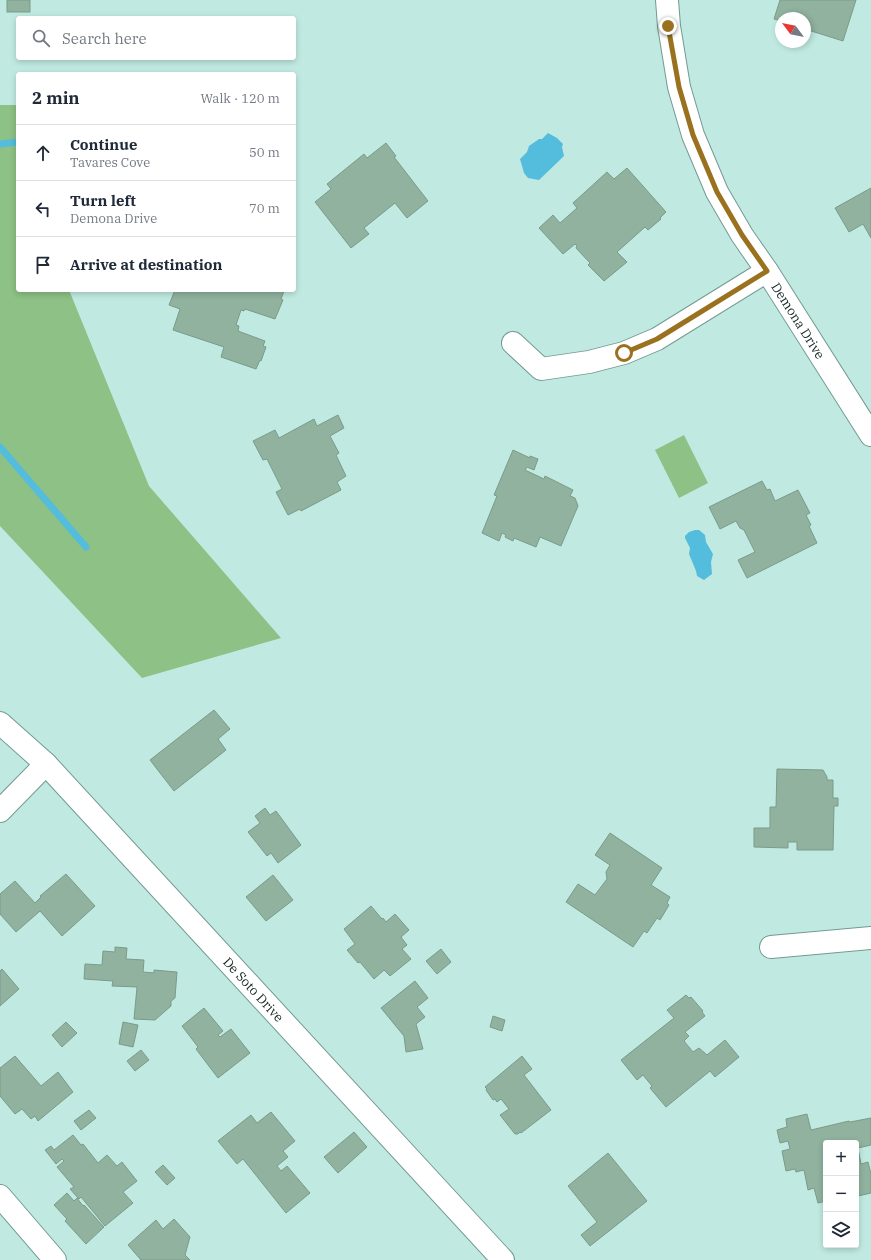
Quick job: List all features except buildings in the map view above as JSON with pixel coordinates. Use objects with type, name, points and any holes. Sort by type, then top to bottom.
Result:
[{"type":"street","name":"Demona Drive","points":[[667,0],[668,26],[679,87],[693,135],[717,192],[742,235],[767,271],[871,435]]},
{"type":"street","points":[[513,343],[541,369],[589,362],[624,353],[657,339],[767,271]]},
{"type":"street","name":"De Soto Drive","points":[[0,723],[46,764],[503,1260]]},
{"type":"street","points":[[0,811],[46,764]]},
{"type":"street","points":[[771,947],[871,938]]},
{"type":"street","points":[[0,1196],[55,1260]]},
{"type":"green space","points":[[0,105],[16,105],[16,292],[70,292],[149,486],[281,638],[142,678],[0,526]]},
{"type":"green space","points":[[684,435],[708,483],[679,498],[655,450]]},
{"type":"water","points":[[548,133],[557,138],[563,144],[562,147],[564,156],[539,180],[528,178],[524,173],[520,159],[527,152],[529,146],[539,139],[542,139]]},
{"type":"water","points":[[699,530],[705,535],[706,542],[713,554],[711,562],[712,574],[704,580],[697,576],[689,554],[690,548],[685,538],[689,532]]},
{"type":"waterway","points":[[0,144],[16,142]]},
{"type":"waterway","points":[[0,447],[86,547]]},
{"type":"route","points":[[624,353],[657,339],[767,271],[742,235],[717,192],[693,135],[679,87],[668,26]]}]
